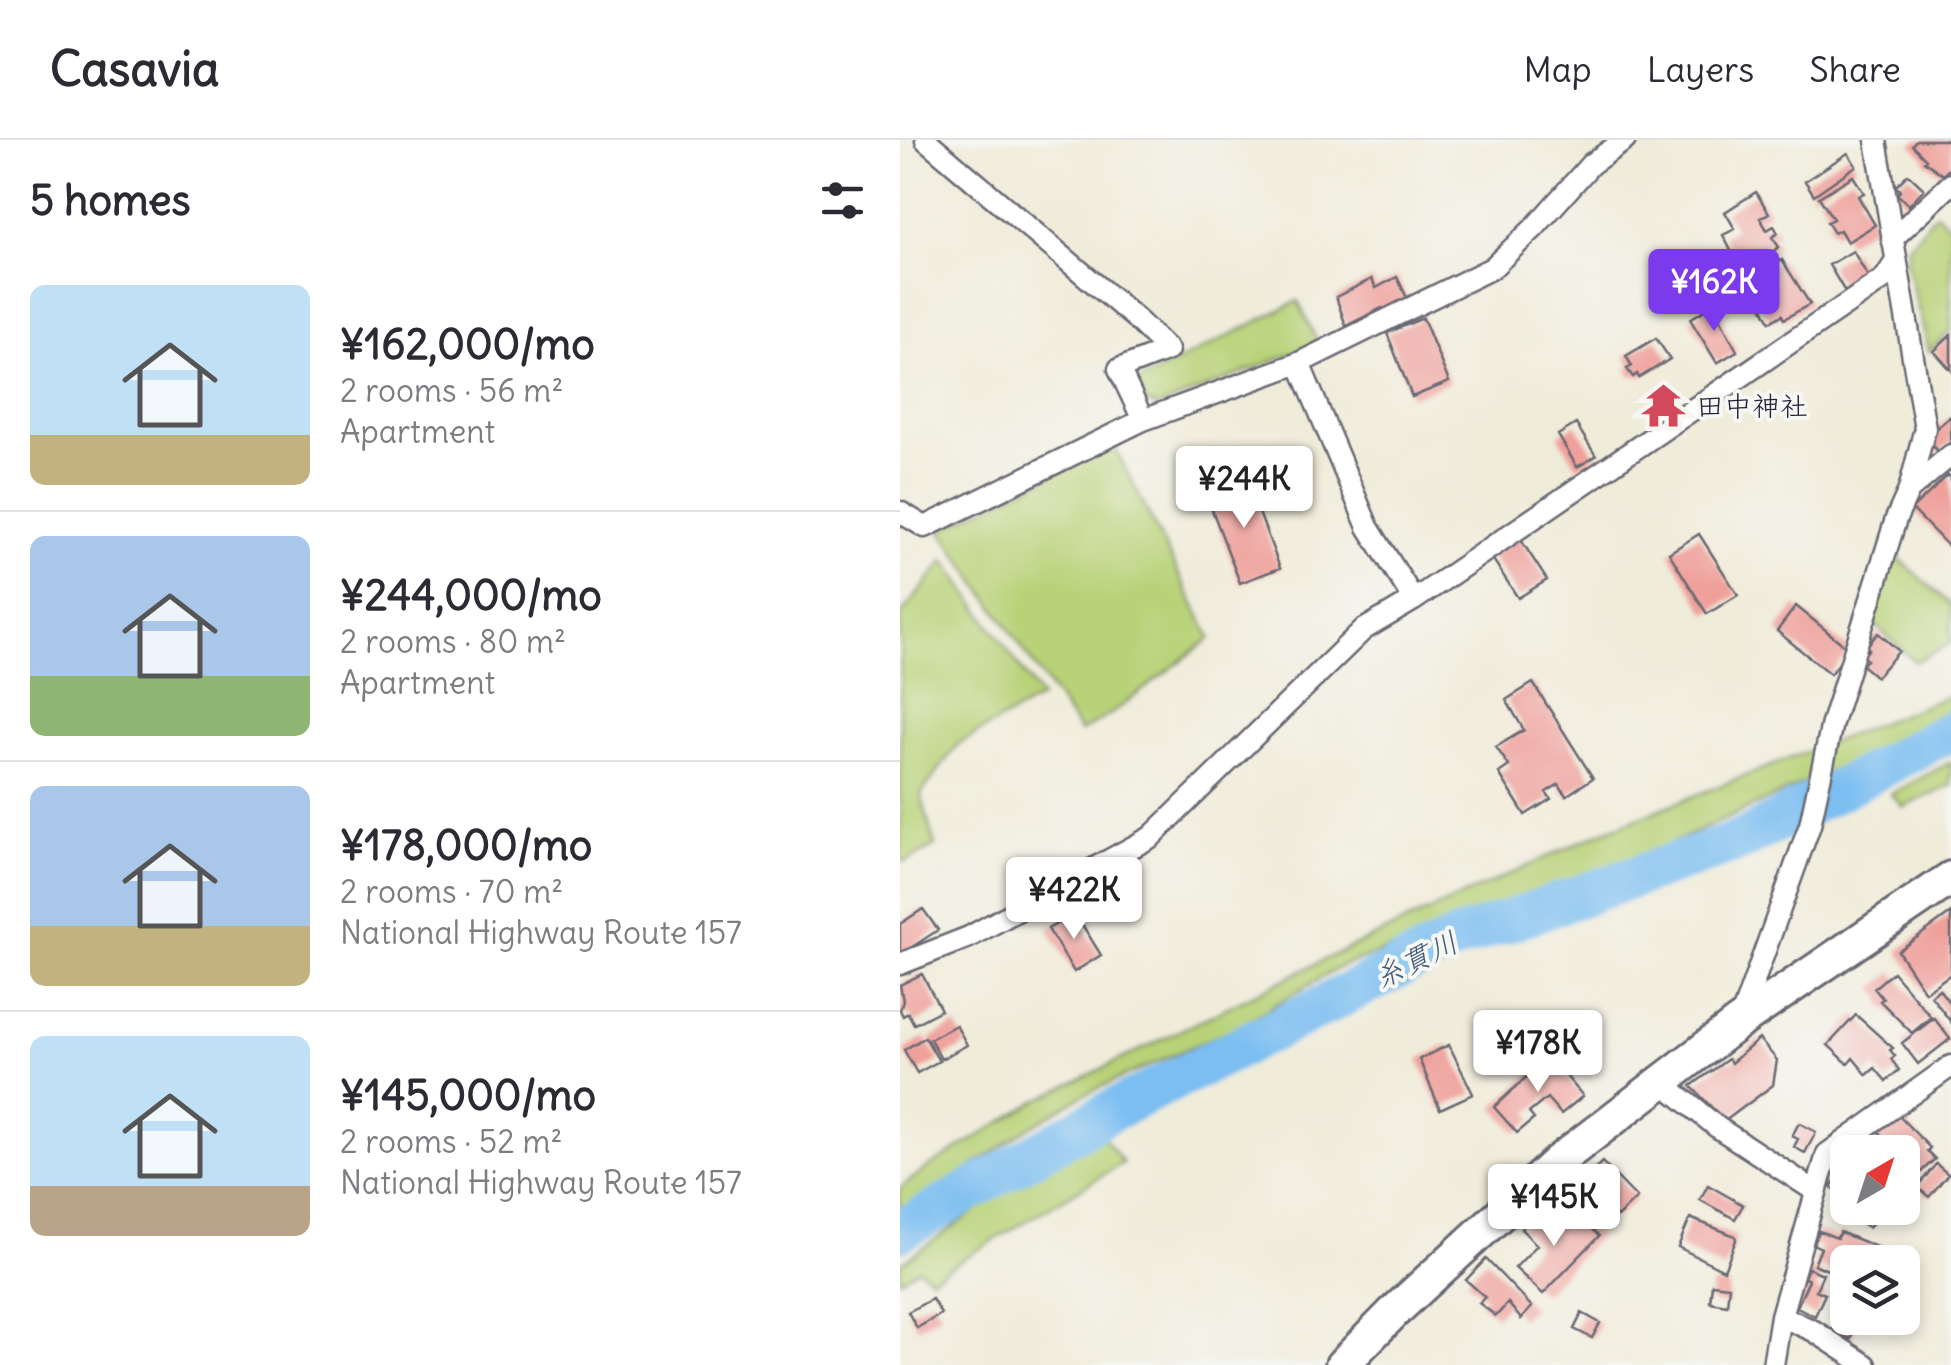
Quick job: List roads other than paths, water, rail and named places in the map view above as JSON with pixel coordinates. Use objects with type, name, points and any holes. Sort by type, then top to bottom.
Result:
[{"type":"highway","points":[[1342,1365],[1557,1162],[1738,1023],[1951,878]]},
{"type":"street","points":[[926,140],[1168,350],[1118,370],[1143,420]]},
{"type":"street","points":[[900,512],[925,527],[1143,420],[1299,363],[1492,268],[1591,164],[1625,140]]},
{"type":"street","points":[[1738,1023],[1810,825],[1829,738],[1892,530],[1909,490],[1924,428],[1876,140]]},
{"type":"street","points":[[1892,239],[1951,184]]},
{"type":"street","points":[[900,964],[969,937],[1151,838],[1363,630],[1414,600],[1885,278],[1896,261]]},
{"type":"street","points":[[1299,363],[1368,527],[1414,600]]},
{"type":"street","points":[[1909,490],[1951,455]]},
{"type":"street","points":[[1773,1365],[1781,1316],[1827,1154],[1951,1066]]},
{"type":"street","points":[[1662,1082],[1717,1127],[1815,1191]]},
{"type":"street","points":[[1781,1316],[1814,1330],[1866,1365]]},
{"type":"waterway","name":"糸貫川","points":[[900,1231],[1103,1115],[1459,938],[1742,840],[1951,731]]},
{"type":"place","name":"田中神社","points":[[1663,406]]}]
